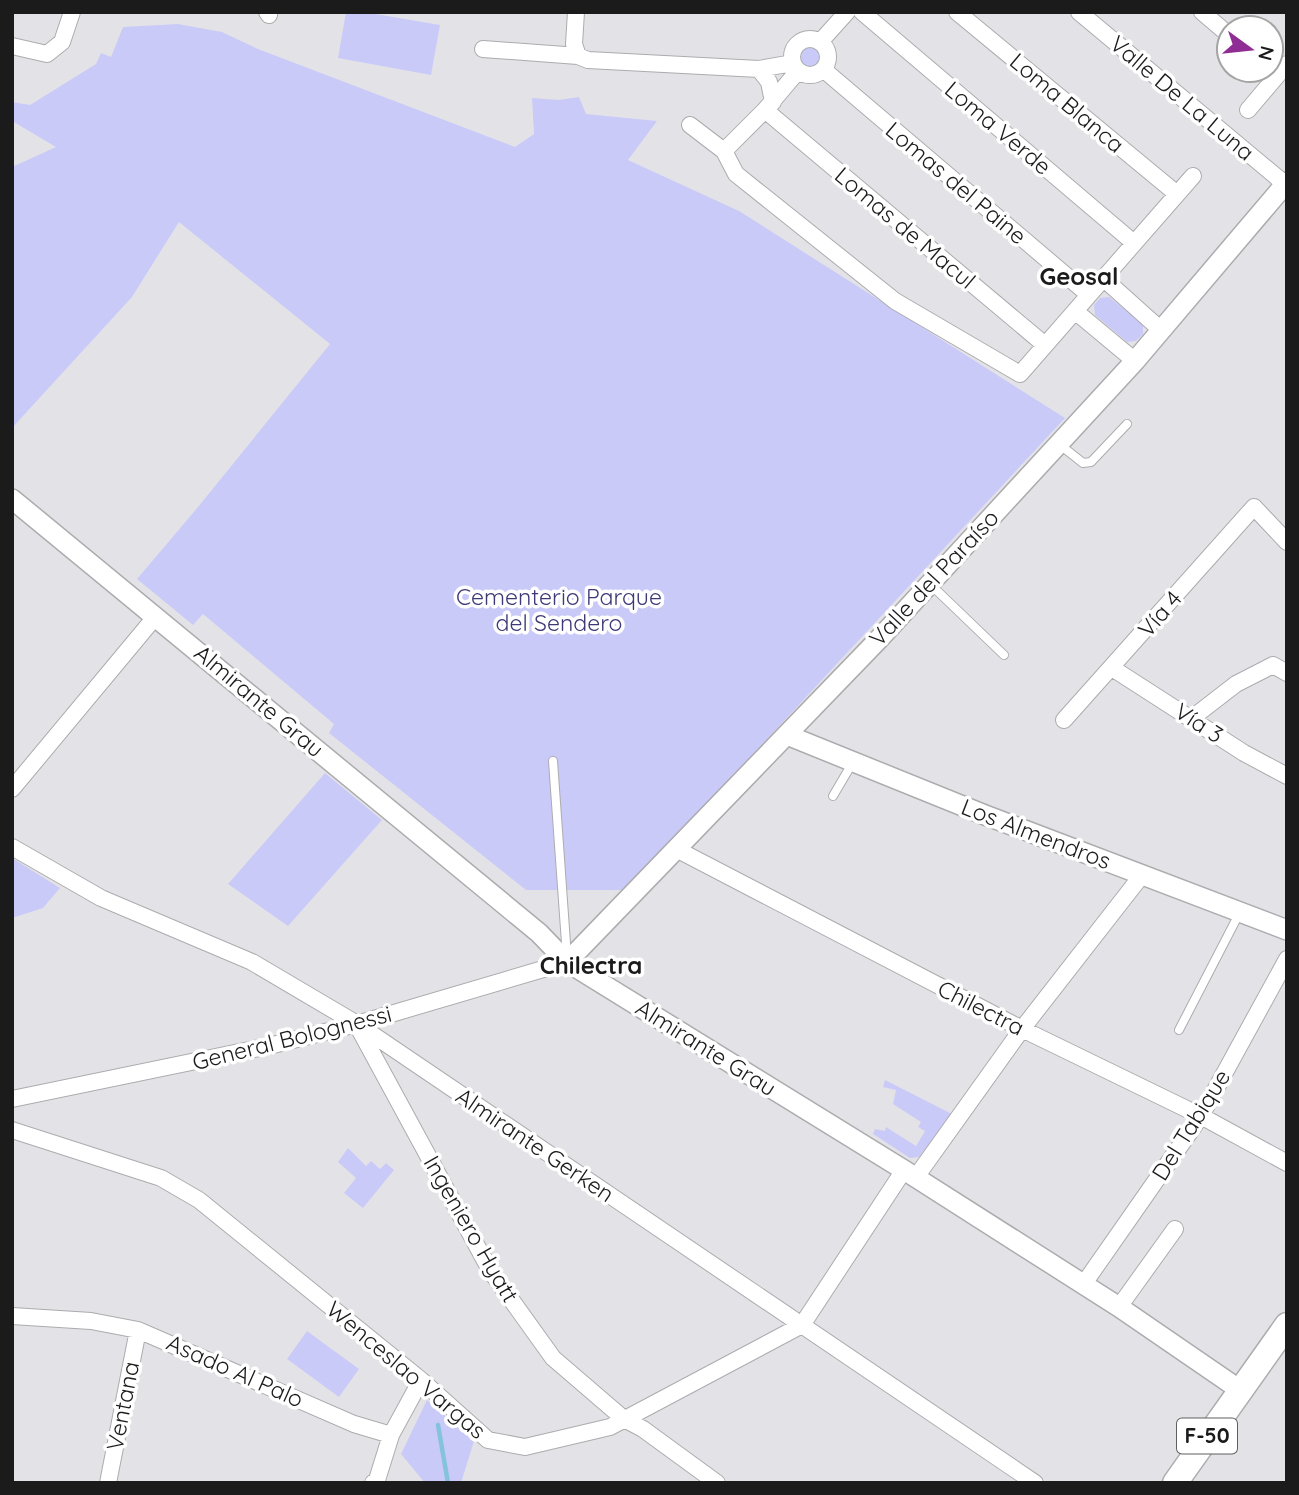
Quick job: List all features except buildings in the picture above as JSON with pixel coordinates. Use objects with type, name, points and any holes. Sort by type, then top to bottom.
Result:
[{"type":"main road","name":"F-50","points":[[1175,1483],[1287,1325]]},
{"type":"main road","name":"F-50","points":[[1191,1483],[1287,1350]]},
{"type":"street","points":[[12,46],[47,54],[62,42],[72,12]]},
{"type":"street","points":[[576,12],[573,44],[578,56]]},
{"type":"street","points":[[820,42],[847,12]]},
{"type":"street","name":"Loma Verde","points":[[862,12],[1134,243]]},
{"type":"street","name":"Loma Blanca","points":[[957,12],[1177,194]]},
{"type":"street","name":"Valle De La Luna","points":[[1079,12],[1286,183]]},
{"type":"street","points":[[483,49],[578,56],[588,60],[759,69],[795,67],[807,75],[813,75],[824,70],[828,55],[820,42],[809,39],[797,44],[792,56],[795,67],[769,106],[724,151]]},
{"type":"street","points":[[759,69],[769,82],[769,106]]},
{"type":"street","name":"Lomas del Paine","points":[[824,70],[1088,295]]},
{"type":"street","points":[[1248,110],[1268,84]]},
{"type":"street","name":"Lomas de Macul","points":[[769,106],[1045,345]]},
{"type":"street","points":[[690,125],[724,151],[736,174],[895,301],[1020,374],[1193,176]]},
{"type":"street","name":"Valle del Paraíso","points":[[568,962],[787,735],[1135,361],[1286,183]]},
{"type":"street","points":[[1103,278],[1161,330]]},
{"type":"street","points":[[1075,311],[1135,361]]},
{"type":"street","name":"Almirante Grau","points":[[12,499],[540,933],[568,962],[1083,1284],[1240,1390]]},
{"type":"street","name":"Vía 4","points":[[1065,720],[1254,507],[1287,542]]},
{"type":"street","points":[[12,789],[156,616]]},
{"type":"street","points":[[1192,718],[1236,684],[1273,665],[1287,673]]},
{"type":"street","name":"Vía 3","points":[[1112,668],[1244,753],[1287,776]]},
{"type":"street","name":"Los Almendros","points":[[787,735],[1287,930]]},
{"type":"street","name":"Almirante Gerken","points":[[12,847],[101,898],[251,962],[357,1024],[1035,1483]]},
{"type":"street","name":"Chilectra","points":[[678,850],[1022,1029],[1201,1116],[1287,1163]]},
{"type":"street","name":"Wenceslao Vargas","points":[[12,1130],[161,1178],[199,1200],[421,1380],[488,1440],[525,1447],[610,1427],[802,1325],[910,1174],[1142,875]]},
{"type":"street","name":"Del Tabique","points":[[1083,1284],[1201,1116],[1287,959]]},
{"type":"street","name":"General Bolognessi","points":[[12,1100],[256,1049],[357,1024],[568,962]]},
{"type":"street","name":"Ingeniero Hyatt","points":[[357,1024],[490,1270],[553,1358],[624,1419],[643,1429],[717,1483]]},
{"type":"street","points":[[1119,1307],[1175,1229]]},
{"type":"street","name":"Asado Al Palo","points":[[12,1316],[91,1321],[138,1329],[354,1424],[391,1435]]},
{"type":"street","name":"Ventana","points":[[108,1483],[138,1329]]},
{"type":"street","points":[[1229,1430],[1240,1390],[1267,1377]]},
{"type":"street","points":[[373,1483],[377,1480],[391,1435],[421,1380]]},
{"type":"lane","points":[[1059,443],[1083,463],[1091,462],[1127,424]]},
{"type":"lane","points":[[929,584],[1004,654]]},
{"type":"lane","points":[[553,761],[568,962]]},
{"type":"lane","points":[[833,796],[853,762]]},
{"type":"lane","points":[[1179,1030],[1240,912]]},
{"type":"green space","points":[[346,12],[364,12],[440,25],[431,75],[338,58]]},
{"type":"green space","name":"Cementerio Parque del Sendero","points":[[178,24],[222,32],[258,49],[515,147],[534,134],[532,98],[559,100],[579,97],[586,114],[657,121],[628,160],[739,211],[1065,418],[627,890],[526,890],[329,733],[334,724],[203,614],[193,625],[137,579],[330,344],[179,222],[132,297],[12,428],[12,167],[56,147],[12,121],[12,102],[30,105],[96,64],[101,53],[111,57],[123,27]]},
{"type":"green space","points":[[810,43],[819,47],[823,56],[819,65],[810,69],[801,65],[797,56],[801,47]]},
{"type":"green space","points":[[1109,297],[1143,324],[1143,334],[1136,341],[1127,342],[1095,315],[1094,305],[1100,298]]},
{"type":"green space","points":[[325,773],[382,820],[288,926],[228,884]]},
{"type":"green space","points":[[12,858],[60,888],[43,908],[12,918]]},
{"type":"green space","points":[[885,1080],[952,1114],[919,1157],[910,1158],[873,1134],[875,1129],[885,1131],[886,1127],[916,1146],[925,1131],[918,1127],[921,1122],[893,1104],[896,1090],[883,1087]]},
{"type":"green space","points":[[348,1148],[366,1166],[371,1161],[380,1169],[386,1163],[394,1170],[363,1208],[344,1193],[356,1178],[338,1162]]},
{"type":"green space","points":[[307,1331],[359,1369],[339,1397],[287,1359]]},
{"type":"green space","points":[[427,1400],[474,1441],[461,1483],[425,1483],[401,1454]]},
{"type":"waterway","points":[[438,1425],[448,1483]]},
{"type":"district","name":"Geosal","points":[[1079,277]]},
{"type":"district","name":"Chilectra","points":[[591,966]]}]
